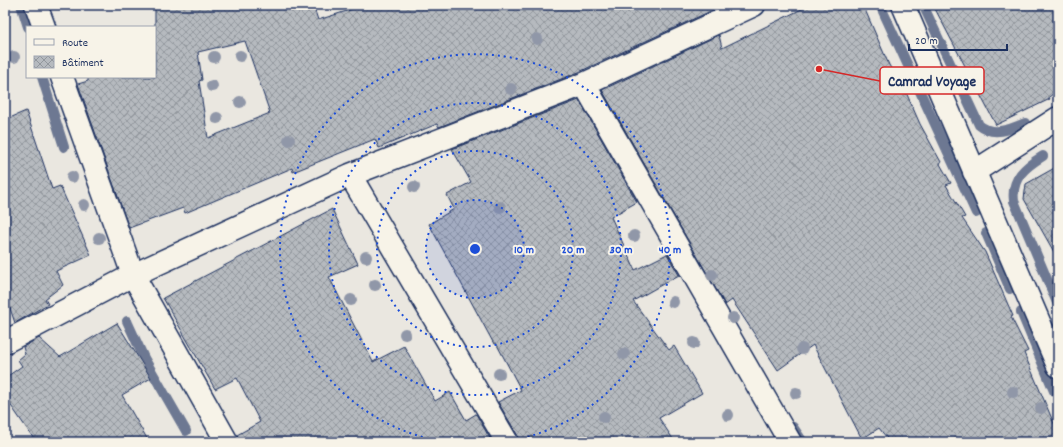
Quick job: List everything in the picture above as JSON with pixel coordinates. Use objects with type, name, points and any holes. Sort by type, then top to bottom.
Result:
[{"type":"street","points":[[36,5],[44,26]]},
{"type":"street","points":[[5,342],[133,275],[350,175],[584,84],[754,5]]},
{"type":"street","points":[[903,5],[1058,366]]},
{"type":"street","points":[[62,78],[133,275],[227,442]]},
{"type":"street","points":[[584,84],[790,442]]},
{"type":"street","points":[[974,172],[1058,118]]},
{"type":"street","points":[[350,175],[507,442]]},
{"type":"building","points":[[155,5],[313,5],[318,20],[366,5],[712,5],[713,10],[579,72],[439,127],[437,124],[379,148],[375,139],[293,172],[292,168],[185,213],[183,208],[129,228],[78,84],[88,81],[88,78],[156,78]],"holes":[[[245,41],[270,113],[208,138],[199,81],[202,80],[198,52]]]},
{"type":"building","points":[[810,5],[863,5],[889,65],[904,91],[905,90],[920,124],[951,183],[946,185],[965,217],[962,218],[985,252],[1013,316],[1011,317],[1028,351],[1024,353],[1058,433],[1058,442],[890,442],[879,428],[862,439],[813,345],[778,370],[732,300],[725,305],[602,90],[719,35],[722,48]]},
{"type":"building","points":[[933,5],[1058,5],[1058,90],[1049,97],[1050,99],[996,125]]},
{"type":"building","points":[[579,100],[637,202],[611,217],[635,270],[667,254],[679,275],[633,301],[669,350],[674,346],[702,393],[659,418],[675,442],[519,442],[518,436],[498,402],[521,390],[496,343],[494,344],[429,224],[454,209],[447,195],[471,182],[452,149]]},
{"type":"building","points":[[26,111],[52,189],[60,186],[91,255],[56,271],[63,285],[45,299],[48,304],[15,323],[5,294],[5,120]]},
{"type":"building","points":[[1058,166],[1058,259],[1024,199],[1026,184]]},
{"type":"building","points":[[332,209],[358,264],[329,277],[373,362],[404,346],[435,401],[450,392],[466,420],[476,414],[492,442],[239,442],[237,435],[260,422],[237,378],[215,389],[163,298]]},
{"type":"building","points":[[117,323],[151,378],[122,395],[149,442],[36,442],[5,397],[5,378],[22,366],[18,360],[25,354],[23,347],[39,338],[60,357]]},
{"type":"waterway","points":[[21,5],[28,26]]},
{"type":"waterway","points":[[880,5],[976,213]]},
{"type":"waterway","points":[[923,5],[979,125],[990,131],[1002,131],[1025,123]]},
{"type":"waterway","points":[[42,78],[64,147]]},
{"type":"waterway","points":[[597,84],[615,115]]},
{"type":"waterway","points":[[620,124],[629,141]]},
{"type":"waterway","points":[[1043,156],[1030,164],[1017,180],[1014,201],[1058,305]]},
{"type":"waterway","points":[[986,233],[1010,289]]},
{"type":"waterway","points":[[1021,312],[1054,391]]},
{"type":"waterway","points":[[127,321],[144,358],[186,431]]},
{"type":"waterway","points":[[793,427],[803,442]]},
{"type":"place","name":"Camrad Voyage","points":[[819,69]]}]
